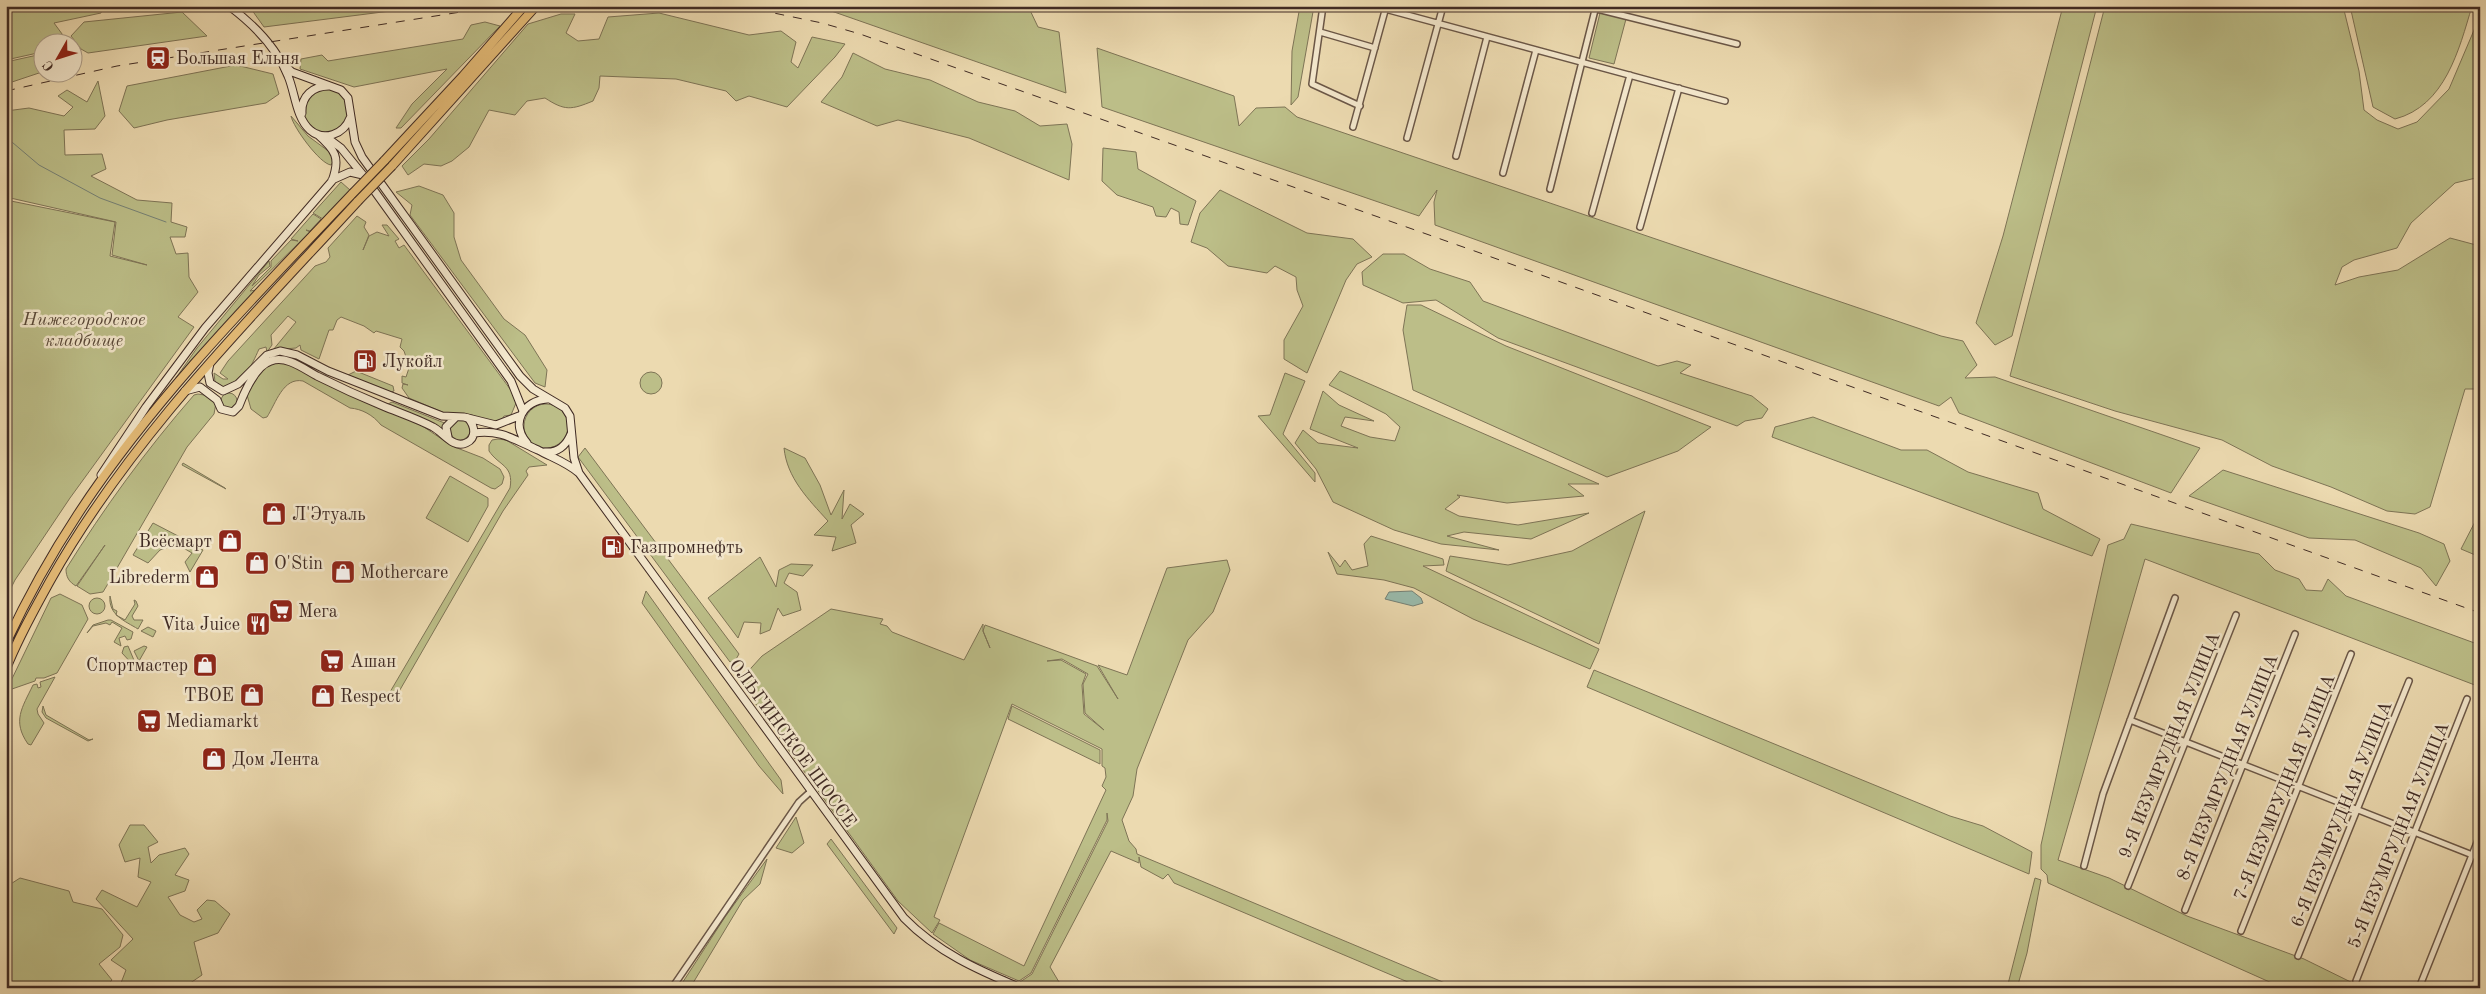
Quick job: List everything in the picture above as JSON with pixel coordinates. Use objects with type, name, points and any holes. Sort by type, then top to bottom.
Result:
[{"type":"main road","points":[[85,504],[177,385],[524,6]]},
{"type":"main road","points":[[6,669],[40,599],[86,521],[145,440],[210,363],[392,166],[536,6]]},
{"type":"main road","points":[[231,7],[250,23],[281,62],[309,129],[317,134],[334,153],[336,168],[332,181]]},
{"type":"main road","points":[[281,62],[300,76],[341,90],[348,98],[355,142],[362,157],[520,376],[547,399],[558,402],[570,416],[574,458],[579,473]]},
{"type":"main road","points":[[302,115],[301,106],[306,96],[320,86],[332,86]]},
{"type":"main road","points":[[325,136],[340,132],[348,124],[351,115]]},
{"type":"main road","points":[[317,134],[325,136],[341,148],[363,175],[511,381],[521,413],[518,427],[522,438],[531,447]]},
{"type":"main road","points":[[6,643],[39,578],[110,460],[146,407],[205,328],[332,181],[350,172],[363,175]]},
{"type":"main road","points":[[217,400],[226,390],[238,384],[267,355],[280,351],[288,352],[442,416],[468,418],[496,425],[521,413],[531,403],[547,399]]},
{"type":"main road","points":[[185,392],[200,387],[217,400],[221,409],[229,412],[237,410],[240,398],[263,366],[272,360],[279,359],[291,362],[339,387],[434,427],[454,443],[460,444],[471,440],[474,433],[472,422],[468,418]]},
{"type":"main road","points":[[210,363],[208,373],[210,383],[226,390],[234,390],[240,398]]},
{"type":"main road","points":[[448,437],[448,423],[456,417]]},
{"type":"main road","points":[[474,433],[499,432],[562,460],[579,473]]},
{"type":"main road","points":[[539,451],[556,451],[568,442],[572,433]]},
{"type":"main road","name":"ОЛЬГИНСКОЕ ШОССЕ","points":[[579,473],[810,792],[886,895],[913,928],[944,952],[1002,984],[1021,988]]},
{"type":"street","points":[[1323,6],[1312,84],[1360,106]]},
{"type":"street","points":[[1374,6],[1724,101]]},
{"type":"street","points":[[1407,138],[1443,6]]},
{"type":"street","points":[[1585,6],[1737,44]]},
{"type":"street","points":[[1353,127],[1386,8]]},
{"type":"street","points":[[1550,189],[1596,8]]},
{"type":"street","points":[[1320,32],[1375,48]]},
{"type":"street","points":[[1456,156],[1487,36]]},
{"type":"street","points":[[1503,173],[1536,50]]},
{"type":"street","points":[[1592,213],[1630,75]]},
{"type":"street","points":[[1640,227],[1679,88]]},
{"type":"street","points":[[2084,866],[2103,794],[2175,598]]},
{"type":"street","name":"9-Я ИЗУМРУДНАЯ УЛИЦА","points":[[2128,886],[2236,615]]},
{"type":"street","name":"8-Я ИЗУМРУДНАЯ УЛИЦА","points":[[2185,910],[2295,634]]},
{"type":"street","name":"7-Я ИЗУМРУДНАЯ УЛИЦА","points":[[2242,931],[2351,654]]},
{"type":"street","name":"6-Я ИЗУМРУДНАЯ УЛИЦА","points":[[2298,956],[2409,681]]},
{"type":"street","name":"5-Я ИЗУМРУДНАЯ УЛИЦА","points":[[2356,981],[2467,699]]},
{"type":"street","points":[[2130,720],[2480,858]]},
{"type":"street","points":[[672,988],[799,802],[810,792]]},
{"type":"street","points":[[2419,988],[2480,835]]},
{"type":"green space","points":[[6,6],[103,6],[101,13],[54,23],[61,32],[32,32],[32,54],[6,60]]},
{"type":"green space","points":[[249,6],[430,6],[264,27]]},
{"type":"green space","points":[[817,6],[969,6],[989,8],[1028,6],[1038,27],[1059,32],[1066,93]]},
{"type":"green space","points":[[1300,6],[1314,6],[1298,97],[1291,105],[1292,51]]},
{"type":"green space","points":[[2063,6],[2097,6],[2012,336],[1995,345],[1976,323],[2003,236]]},
{"type":"green space","points":[[2105,6],[2343,6],[2359,71],[2364,110],[2377,120],[2398,129],[2417,122],[2449,89],[2480,16],[2480,177],[2455,183],[2411,223],[2397,248],[2354,260],[2342,267],[2335,285],[2359,277],[2398,270],[2450,238],[2480,246],[2480,389],[2465,389],[2430,507],[2415,514],[2387,511],[2331,487],[2272,466],[2222,440],[2115,411],[2010,376]]},
{"type":"green space","points":[[2350,6],[2472,6],[2462,40],[2447,74],[2438,89],[2426,102],[2412,112],[2395,119],[2373,107]]},
{"type":"green space","points":[[182,12],[207,36],[88,53],[82,50],[82,32],[75,32],[84,22]]},
{"type":"green space","points":[[659,13],[749,35],[781,31],[796,42],[791,62],[798,68],[812,37],[845,44],[787,107],[749,96],[736,101],[726,91],[676,79],[600,76],[599,88],[593,101],[568,108],[545,98],[527,101],[515,115],[489,110],[469,147],[452,161],[441,166],[424,164],[408,175],[402,166],[429,139],[528,24],[561,14],[575,14],[566,33],[578,41],[599,39],[608,17]]},
{"type":"green space","points":[[1600,13],[1626,19],[1614,64],[1589,58]]},
{"type":"green space","points":[[485,22],[500,26],[401,128],[396,128],[412,104],[447,69],[354,87],[300,69],[301,59],[322,55],[328,61],[463,39],[471,25]]},
{"type":"green space","points":[[1097,48],[1234,96],[1239,126],[1256,108],[1285,107],[1297,117],[1941,336],[1963,341],[1977,365],[1965,378],[1995,377],[2200,448],[2171,493],[1959,413],[1951,397],[1939,406],[1435,225],[1434,202],[1437,190],[1419,216],[1102,107]]},
{"type":"green space","points":[[853,53],[885,69],[930,80],[978,102],[1015,111],[1040,126],[1067,124],[1072,144],[1069,180],[969,138],[898,120],[877,126],[821,102],[842,77]]},
{"type":"green space","points":[[32,56],[32,75],[6,84],[6,62]]},
{"type":"green space","points":[[236,65],[273,74],[279,94],[266,103],[167,120],[134,128],[119,111],[127,86]]},
{"type":"green space","name":"Нижегородское кладбище","points":[[98,81],[105,116],[95,129],[64,130],[65,155],[102,154],[106,169],[91,176],[137,200],[172,203],[171,222],[187,227],[185,237],[170,237],[176,254],[188,253],[189,277],[198,292],[178,317],[194,327],[70,498],[15,580],[6,598],[6,200],[115,222],[110,256],[147,265],[112,255],[116,222],[6,197],[6,111],[29,108],[64,116],[73,107],[58,96],[67,90],[87,102]]},
{"type":"green space","points":[[326,89],[338,93],[344,99],[348,111],[344,123],[338,129],[326,133],[314,129],[308,123],[304,111],[308,99],[314,93]]},
{"type":"green space","points":[[291,116],[308,136],[331,153],[333,162],[331,165],[314,152]]},
{"type":"green space","points":[[1103,148],[1136,152],[1138,169],[1196,201],[1188,225],[1180,224],[1179,212],[1171,208],[1166,217],[1156,216],[1153,207],[1117,195],[1102,181]]},
{"type":"green space","points":[[341,182],[350,190],[323,219],[313,213]]},
{"type":"green space","points":[[419,186],[443,195],[454,213],[454,237],[461,260],[504,319],[525,335],[547,370],[545,387],[535,383],[410,215],[412,205],[396,192]]},
{"type":"green space","points":[[1220,190],[1307,233],[1353,239],[1372,257],[1357,264],[1346,280],[1307,373],[1284,359],[1284,340],[1303,306],[1297,290],[1296,277],[1275,266],[1267,273],[1228,266],[1207,248],[1191,242],[1200,213]]},
{"type":"green space","points":[[313,214],[321,219],[310,231],[306,230],[310,232],[250,291],[256,290],[166,392],[197,348],[269,261],[270,266],[259,275],[252,286],[271,267],[271,261],[291,240],[298,241],[291,239]]},
{"type":"green space","points":[[357,216],[366,222],[364,227],[369,235],[363,250],[369,236],[377,232],[389,236],[382,225],[387,225],[399,239],[395,241],[399,248],[404,245],[513,393],[516,403],[511,415],[504,416],[500,422],[487,422],[472,415],[447,414],[409,398],[402,388],[403,384],[408,385],[402,383],[402,376],[406,377],[411,362],[407,360],[404,351],[400,347],[402,339],[376,331],[374,333],[364,326],[341,317],[337,320],[333,330],[329,330],[319,359],[301,350],[300,345],[296,348],[273,350],[296,322],[288,316],[271,335],[272,345],[267,352],[266,347],[259,349],[250,368],[242,378],[223,387],[215,382],[214,373],[223,379],[228,379],[220,373],[228,361],[315,266],[326,262],[330,257],[328,248]]},
{"type":"green space","points":[[1383,254],[1404,254],[1430,269],[1470,282],[1483,301],[1658,366],[1677,361],[1691,365],[1680,373],[1752,396],[1768,409],[1762,418],[1745,421],[1737,426],[1498,338],[1436,300],[1403,303],[1363,285],[1362,272]]},
{"type":"green space","points":[[1407,305],[1421,305],[1506,346],[1711,427],[1678,451],[1607,477],[1413,390],[1403,330]]},
{"type":"green space","points":[[272,361],[287,363],[418,423],[452,446],[483,458],[500,469],[504,477],[502,484],[495,489],[491,488],[381,425],[367,413],[350,408],[303,381],[290,383],[285,387],[267,417],[263,418],[251,409],[247,395],[262,370]]},
{"type":"green space","points":[[356,371],[393,386],[394,391],[391,392],[348,375]]},
{"type":"green space","points":[[1340,371],[1599,484],[1568,484],[1584,496],[1507,503],[1457,495],[1460,497],[1445,509],[1459,516],[1518,525],[1589,513],[1531,539],[1464,532],[1447,536],[1499,550],[1441,544],[1394,530],[1333,502],[1316,469],[1295,443],[1303,430],[1318,443],[1358,448],[1310,429],[1323,391],[1339,405],[1374,421],[1345,417],[1341,426],[1370,437],[1395,441],[1400,427],[1386,414],[1329,385]]},
{"type":"green space","points":[[651,372],[659,375],[662,383],[659,391],[651,394],[643,391],[640,383],[643,375]]},
{"type":"green space","points":[[1285,373],[1305,381],[1283,434],[1315,473],[1315,482],[1258,416],[1270,415]]},
{"type":"green space","points":[[229,393],[235,395],[237,401],[235,407],[229,409],[223,407],[221,401],[223,395]]},
{"type":"green space","points":[[194,395],[204,395],[216,403],[214,414],[187,447],[103,592],[90,594],[77,586],[105,545],[76,586],[68,579],[66,569],[80,546],[142,458]]},
{"type":"green space","points":[[392,402],[447,424],[444,432],[386,405]]},
{"type":"green space","points":[[542,404],[550,404],[562,410],[568,426],[562,442],[550,448],[542,448],[530,442],[524,430],[524,422],[530,410]]},
{"type":"green space","points":[[1813,417],[1901,450],[1927,450],[1968,472],[2038,493],[2043,509],[2100,539],[2092,556],[1772,437],[1775,427]]},
{"type":"green space","points":[[456,420],[464,420],[470,426],[470,434],[464,440],[456,440],[450,434],[450,426]]},
{"type":"green space","points":[[492,440],[506,440],[547,465],[529,467],[526,471],[528,475],[503,511],[397,695],[390,692],[510,488],[511,480],[508,470],[489,451],[489,445]]},
{"type":"green space","points":[[585,448],[739,654],[735,661],[730,662],[578,457]]},
{"type":"green space","points":[[784,448],[805,458],[820,485],[831,515],[844,490],[842,519],[850,504],[864,514],[851,525],[856,543],[832,551],[836,537],[814,535],[828,521],[806,496],[794,478],[789,469]]},
{"type":"green space","points":[[183,463],[225,488],[226,489],[182,465]]},
{"type":"green space","points":[[2223,470],[2419,533],[2444,544],[2450,561],[2436,586],[2421,568],[2355,540],[2309,538],[2189,496]]},
{"type":"green space","points":[[450,476],[488,498],[488,506],[468,542],[426,518]]},
{"type":"green space","points":[[1645,511],[1599,644],[1446,571],[1450,556],[1508,565],[1572,551]]},
{"type":"green space","points":[[2480,512],[2480,557],[2461,549]]},
{"type":"green space","points":[[153,523],[180,537],[175,545],[160,550],[148,563],[133,555]]},
{"type":"green space","points":[[2131,524],[2259,554],[2275,570],[2299,579],[2306,590],[2322,591],[2328,579],[2346,596],[2480,645],[2480,687],[2145,559],[2058,860],[2109,878],[2187,916],[2304,959],[2363,988],[2283,988],[2048,883],[2047,875],[2041,869],[2041,845],[2108,545],[2124,539]]},
{"type":"green space","points":[[1371,536],[1443,559],[1444,565],[1423,566],[1599,649],[1590,669],[1473,619],[1414,588],[1384,580],[1337,574],[1328,552],[1340,567],[1345,560],[1352,570],[1368,566],[1364,544]]},
{"type":"green space","points":[[184,539],[203,550],[190,572],[185,562],[192,553],[180,546]]},
{"type":"green space","points":[[760,557],[776,587],[779,570],[791,564],[813,565],[803,576],[789,573],[784,583],[797,592],[801,610],[783,616],[778,608],[770,630],[760,634],[761,623],[744,622],[738,638],[708,598]]},
{"type":"green space","points":[[1227,560],[1230,570],[1213,612],[1188,640],[1137,769],[1133,796],[1122,820],[1129,841],[1136,849],[1137,854],[1457,988],[1422,988],[1174,883],[1168,874],[1163,879],[1141,867],[1139,857],[1139,863],[1111,851],[1050,967],[1059,982],[1072,988],[1035,988],[1020,982],[1032,974],[1108,821],[1107,813],[1107,820],[1031,973],[1019,981],[970,960],[933,934],[939,923],[1024,966],[1106,790],[1102,786],[1106,777],[1105,768],[1102,766],[1102,749],[1012,704],[934,917],[940,920],[932,933],[898,901],[777,734],[778,731],[772,724],[769,724],[744,686],[745,683],[742,678],[762,656],[831,609],[883,619],[880,624],[887,626],[892,632],[964,660],[983,624],[983,631],[985,625],[1097,666],[1118,699],[1098,665],[1127,675],[1167,568]],"holes":[[[1062,659],[1088,674],[1083,684],[1085,713],[1104,730],[1084,714],[1082,685],[1086,674],[1061,660],[1047,661]]]},
{"type":"green space","points":[[646,591],[781,780],[783,794],[759,766],[642,603]]},
{"type":"green space","points":[[60,594],[82,605],[88,619],[57,673],[44,678],[36,678],[35,681],[12,689],[8,687],[51,598]]},
{"type":"green space","points":[[110,596],[113,609],[117,611],[116,614],[112,608],[110,603]]},
{"type":"green space","points":[[94,598],[100,598],[105,603],[103,612],[94,614],[89,609],[89,603]]},
{"type":"green space","points":[[134,600],[138,606],[132,616],[134,620],[143,620],[138,629],[118,616],[125,620],[135,604]]},
{"type":"green space","points":[[108,620],[133,632],[131,639],[127,640],[125,636],[119,638],[121,646],[114,642],[122,628],[112,622],[110,625],[106,623],[93,626],[87,633],[93,625]]},
{"type":"green space","points":[[148,627],[156,631],[153,637],[141,631]]},
{"type":"green space","points":[[128,646],[136,665],[135,667],[122,653],[124,647]]},
{"type":"green space","points":[[144,646],[147,647],[139,661],[134,651]]},
{"type":"green space","points":[[1594,670],[1950,816],[1983,826],[2032,852],[2029,874],[1587,687]]},
{"type":"green space","points":[[55,677],[37,709],[44,723],[31,745],[28,744],[20,728],[22,708],[33,685],[37,684],[38,688],[41,687],[40,682]]},
{"type":"green space","points":[[43,706],[46,715],[89,740],[93,739],[88,741],[46,718],[42,712]]},
{"type":"green space","points":[[1012,706],[1100,750],[1100,764],[1008,719]]},
{"type":"green space","points":[[796,817],[804,843],[792,853],[776,848]]},
{"type":"green space","points":[[130,825],[144,825],[158,842],[148,847],[151,863],[159,855],[185,848],[189,854],[175,875],[189,880],[185,891],[168,897],[180,915],[194,922],[202,919],[197,910],[207,900],[215,901],[230,914],[218,933],[194,942],[202,975],[183,988],[119,988],[126,970],[111,960],[133,939],[96,899],[102,890],[137,907],[151,882],[138,877],[140,858],[125,862],[119,845]]},
{"type":"green space","points":[[831,839],[897,928],[894,934],[827,844]]},
{"type":"green space","points":[[767,859],[760,884],[743,900],[690,988],[679,988],[725,917]]},
{"type":"green space","points":[[20,878],[69,891],[73,902],[102,909],[123,935],[120,947],[99,964],[112,980],[105,988],[43,988],[41,984],[36,988],[6,988],[6,887]]},
{"type":"green space","points":[[2035,878],[2041,880],[2027,953],[2017,988],[2007,988]]},
{"type":"shaded area","points":[[1412,591],[1421,598],[1423,603],[1413,606],[1385,599],[1389,592]]},
{"type":"waterway","points":[[6,137],[39,165],[100,198],[166,222]]},
{"type":"railway","points":[[6,91],[117,66],[499,6]]},
{"type":"railway","points":[[740,6],[822,23],[860,34],[1483,254],[2480,613]]},
{"type":"place","name":"Большая Ельня","points":[[158,58]]},
{"type":"place","name":"Лукойл","points":[[365,361]]},
{"type":"place","name":"Л'Этуаль","points":[[274,514]]},
{"type":"place","name":"Всёсмарт","points":[[230,541]]},
{"type":"place","name":"Газпромнефть","points":[[613,547]]},
{"type":"place","name":"O'Stin","points":[[257,563]]},
{"type":"place","name":"Mothercare","points":[[343,572]]},
{"type":"place","name":"Librederm","points":[[207,577]]},
{"type":"place","name":"Мега","points":[[281,611]]},
{"type":"place","name":"Vita Juice","points":[[258,624]]},
{"type":"place","name":"Ашан","points":[[332,661]]},
{"type":"place","name":"Спортмастер","points":[[205,665]]},
{"type":"place","name":"ТВОЕ","points":[[252,695]]},
{"type":"place","name":"Respect","points":[[323,696]]},
{"type":"place","name":"Mediamarkt","points":[[149,721]]},
{"type":"place","name":"Дом Лента","points":[[214,759]]}]
